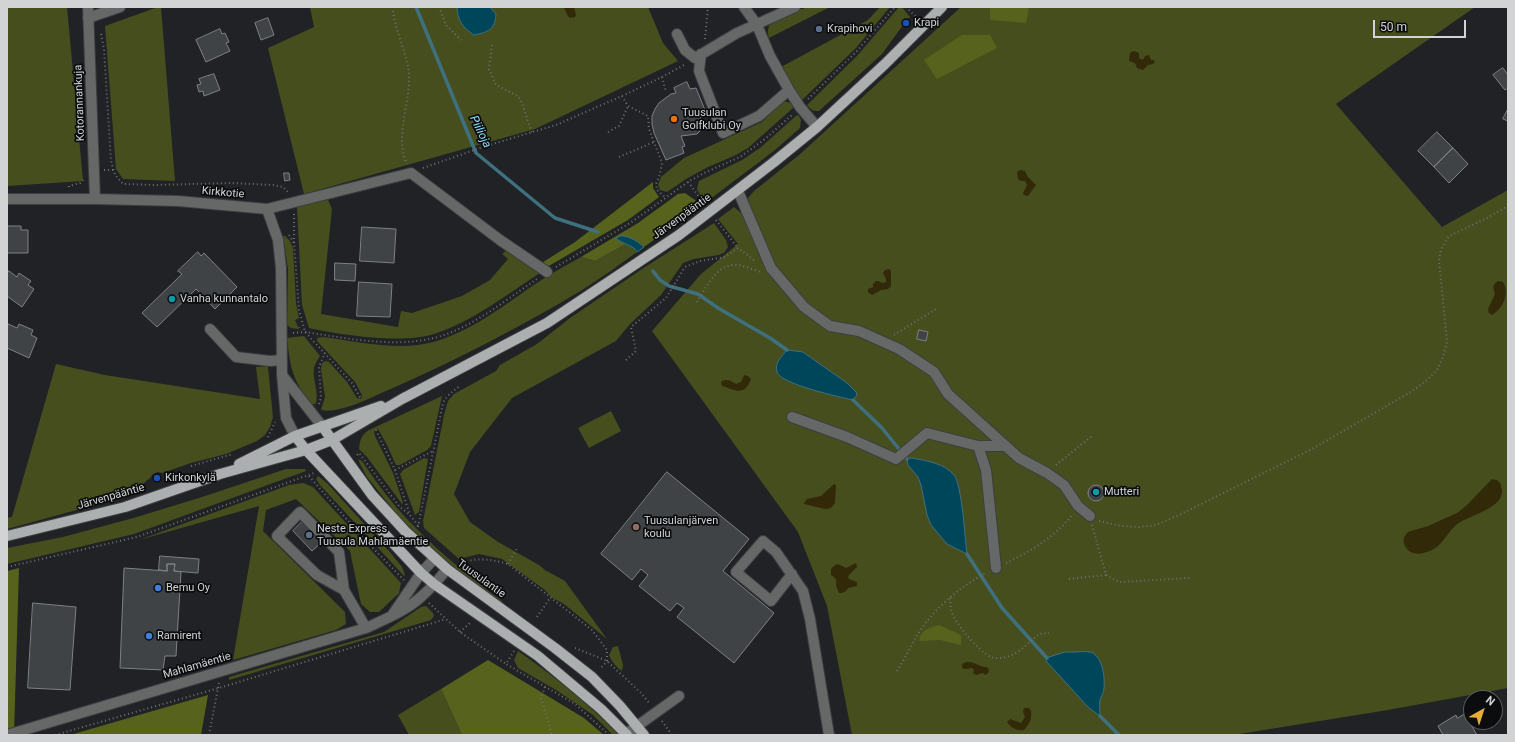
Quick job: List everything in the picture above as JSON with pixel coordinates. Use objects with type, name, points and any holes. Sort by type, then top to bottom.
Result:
[{"type":"main road","name":"Järvenpääntie","points":[[7,536],[125,507],[220,474],[306,450],[332,440],[402,399],[547,323],[679,235],[738,191],[817,127],[885,64],[942,7]]},
{"type":"main road","name":"Järvenpääntie","points":[[220,474],[295,436],[402,399]]},
{"type":"main road","name":"Tuusulantie","points":[[322,426],[344,459],[372,496],[405,531],[447,569],[592,677],[620,706],[644,735]]},
{"type":"main road","points":[[295,436],[390,542],[421,573],[434,584],[538,656],[602,708],[627,735]]},
{"type":"street","name":"Kotorannankuja","points":[[88,7],[93,17],[95,199]]},
{"type":"street","points":[[93,17],[120,7]]},
{"type":"street","points":[[744,7],[757,24],[770,56],[789,90],[800,107],[817,127]]},
{"type":"street","points":[[676,34],[685,50],[700,55],[737,33],[795,7]]},
{"type":"street","points":[[700,55],[699,72],[723,133],[759,116],[789,90]]},
{"type":"street","points":[[295,436],[286,418],[282,375],[281,268],[278,240],[267,209],[411,173],[500,240],[547,272]]},
{"type":"street","points":[[738,191],[772,268],[804,307],[830,326],[859,332],[899,349],[934,372],[948,394],[1019,458],[1064,484],[1078,506],[1090,516]]},
{"type":"street","name":"Kirkkotie","points":[[7,199],[178,200],[267,209]]},
{"type":"street","points":[[210,329],[236,357],[270,361],[282,360]]},
{"type":"street","points":[[282,375],[322,426]]},
{"type":"street","points":[[792,417],[847,437],[896,459],[927,433],[978,446],[1006,446]]},
{"type":"street","points":[[978,446],[986,470],[992,570]]},
{"type":"street","points":[[344,590],[317,575],[277,536],[300,512],[340,552],[344,590],[366,628]]},
{"type":"street","points":[[792,574],[771,601],[736,572],[763,541],[776,552],[792,574],[803,591],[810,619],[829,735]]},
{"type":"street","points":[[392,616],[421,573],[435,558]]},
{"type":"street","name":"Mahlamäentie","points":[[7,735],[366,628],[392,616],[422,596],[447,569]]},
{"type":"street","points":[[627,735],[636,726],[679,696]]},
{"type":"path","points":[[392,7],[409,72],[408,93],[403,124],[403,156],[411,173],[486,146],[556,125],[662,77],[700,55],[708,7]]},
{"type":"path","points":[[438,7],[446,25],[461,40]]},
{"type":"path","points":[[906,7],[924,26]]},
{"type":"path","points":[[93,17],[104,49],[110,153],[115,175],[123,184],[154,185],[231,183],[273,185],[283,187],[290,193],[294,202],[294,243],[299,310],[305,332],[352,383],[361,399]]},
{"type":"path","points":[[492,45],[489,69],[496,85],[518,96],[522,103],[532,133]]},
{"type":"path","points":[[662,77],[666,92]]},
{"type":"path","points":[[622,96],[628,106],[648,116],[649,129],[662,163],[656,184],[656,190],[666,198]]},
{"type":"path","points":[[608,132],[619,126],[628,106]]},
{"type":"path","points":[[619,157],[654,142]]},
{"type":"path","points":[[100,170],[113,170]]},
{"type":"path","points":[[69,199],[69,186],[80,183],[84,179],[84,174]]},
{"type":"path","points":[[305,332],[386,342],[409,342],[431,339],[452,332],[475,320],[547,272],[630,223],[688,182],[704,204]]},
{"type":"path","points":[[1090,516],[1100,522],[1122,526],[1139,527],[1156,525],[1314,448],[1411,392],[1437,370],[1443,357],[1447,342],[1439,260],[1444,244],[1449,236],[1474,225],[1508,206]]},
{"type":"path","points":[[716,220],[738,248],[760,264],[772,268]]},
{"type":"path","points":[[273,225],[289,235],[294,243]]},
{"type":"path","points":[[626,360],[636,351],[631,327],[666,298],[685,267],[700,261],[726,257],[738,248]]},
{"type":"path","points":[[696,302],[713,277],[725,267],[734,265],[762,272],[772,268]]},
{"type":"path","points":[[883,342],[936,309]]},
{"type":"path","points":[[418,526],[443,403],[452,391],[460,386]]},
{"type":"path","points":[[266,440],[275,423],[275,416]]},
{"type":"path","points":[[376,430],[395,470],[410,515]]},
{"type":"path","points":[[1047,473],[1092,436]]},
{"type":"path","points":[[395,470],[433,451]]},
{"type":"path","points":[[191,466],[233,454]]},
{"type":"path","points":[[344,459],[359,454],[399,506],[410,515],[424,532]]},
{"type":"path","points":[[7,567],[137,537],[309,476],[324,468]]},
{"type":"path","points":[[309,476],[363,538],[411,587]]},
{"type":"path","points":[[897,671],[917,636],[939,608],[976,578],[1038,546],[1067,521],[1078,506]]},
{"type":"path","points":[[1090,516],[1093,533],[1106,575]]},
{"type":"path","points":[[517,548],[508,564],[592,630],[607,650],[607,661],[600,669]]},
{"type":"path","name":"Tuusulantie","points":[[463,568],[459,564],[468,559],[494,560],[508,564]]},
{"type":"path","points":[[1069,580],[1106,575],[1119,582],[1190,578]]},
{"type":"path","points":[[422,596],[460,632],[506,664],[575,704],[609,735]]},
{"type":"path","points":[[537,617],[550,598]]},
{"type":"path","points":[[950,598],[951,612],[960,628],[979,648],[991,657],[999,658],[1010,656],[1025,647],[1039,634],[1049,633]]},
{"type":"path","points":[[56,735],[219,688],[446,619]]},
{"type":"path","points":[[460,632],[470,623],[474,626]]},
{"type":"path","points":[[572,647],[607,661],[641,693],[672,735]]},
{"type":"path","points":[[506,664],[515,648]]},
{"type":"path","points":[[209,735],[221,672]]},
{"type":"path","points":[[545,687],[541,698],[552,735]]},
{"type":"green space","points":[[7,7],[67,7],[83,181],[7,186]]},
{"type":"green space","points":[[161,7],[175,181],[123,179],[116,169],[105,26]]},
{"type":"green space","points":[[310,7],[648,7],[663,43],[678,61],[535,129],[304,194],[268,48],[314,27]]},
{"type":"green space","points":[[807,7],[830,7],[769,38],[768,29],[772,23]]},
{"type":"green space","points":[[880,7],[890,7],[856,48],[802,100],[781,67],[868,20]]},
{"type":"green space","points":[[899,7],[902,7],[910,17],[902,24],[903,25],[882,54],[819,111],[810,108],[807,105],[857,56]]},
{"type":"green space","points":[[961,7],[1475,7],[1336,104],[1442,227],[1508,190],[1508,688],[1497,690],[1463,690],[1463,696],[1233,735],[852,735],[827,606],[798,532],[652,331],[701,274],[738,244],[718,219],[734,207],[741,213],[751,233],[748,198],[754,191],[799,155]]},
{"type":"green space","points":[[990,7],[1029,7],[1026,23],[990,20]]},
{"type":"green space","points":[[962,35],[990,35],[997,48],[937,79],[924,60]]},
{"type":"green space","points":[[783,101],[792,103],[793,108],[748,148],[734,156],[708,167],[686,179],[667,192],[660,190],[658,185],[661,177],[684,158],[762,122]]},
{"type":"green space","points":[[797,115],[801,120],[800,128],[775,150],[705,203],[697,189],[699,181],[742,160],[760,148]]},
{"type":"green space","points":[[653,182],[653,188],[659,197],[628,220],[547,267],[540,264],[575,242]]},
{"type":"green space","points":[[685,193],[702,205],[644,247],[638,242],[624,236],[616,239],[626,244],[595,261],[581,257],[638,223],[678,194]]},
{"type":"green space","points":[[328,200],[332,209],[321,314],[398,327],[401,311],[412,313],[462,296],[490,280],[508,259],[502,254],[507,250],[540,273],[502,299],[475,315],[448,329],[434,334],[421,337],[389,338],[354,336],[309,328],[302,305],[297,207],[314,201]]},
{"type":"green space","points":[[714,223],[726,240],[728,247],[724,253],[694,259],[683,263],[661,295],[630,324],[616,341],[512,398],[470,452],[454,494],[470,522],[498,542],[565,581],[607,639],[564,604],[551,597],[545,590],[502,559],[479,554],[459,559],[424,528],[423,521],[444,415],[448,401],[454,394],[496,371],[500,365],[537,344],[570,318],[642,269]]},
{"type":"green space","points":[[283,236],[290,241],[293,248],[296,303],[299,318],[295,320],[298,327],[301,327],[298,329],[291,328],[287,325],[288,269]]},
{"type":"green space","points":[[626,244],[634,248],[637,252],[582,290],[513,330],[441,366],[367,400],[348,407],[329,411],[321,410],[325,397],[321,370],[322,363],[326,361],[329,362],[347,382],[357,398],[361,399],[362,395],[355,382],[317,341],[317,338],[323,337],[395,346],[418,345],[435,341],[452,335],[485,318],[546,277],[581,257],[595,261]]},
{"type":"green space","points":[[304,336],[320,356],[314,368],[317,399],[316,403],[312,405],[300,389],[291,366],[288,349],[287,338]]},
{"type":"green space","points":[[56,364],[105,375],[260,399],[256,367],[267,366],[273,417],[270,427],[265,435],[257,441],[226,454],[191,463],[162,473],[158,472],[153,474],[138,488],[113,500],[7,529],[7,518],[12,517]]},
{"type":"green space","points":[[442,396],[431,446],[427,450],[400,465],[396,465],[378,429],[374,431],[393,473],[403,503],[402,504],[367,457],[359,449],[360,440],[369,430]]},
{"type":"green space","points":[[611,411],[621,431],[589,448],[578,428]]},
{"type":"green space","points":[[424,458],[428,459],[419,512],[415,515],[400,474],[403,470]]},
{"type":"green space","points":[[358,459],[362,461],[383,491],[409,521],[460,568],[502,601],[501,603],[449,564],[399,517],[367,477]]},
{"type":"green space","points":[[286,469],[305,469],[306,471],[134,534],[7,564],[7,548],[63,537],[137,517]]},
{"type":"green space","points":[[318,476],[327,483],[389,551],[402,567],[404,576],[320,485],[316,479]]},
{"type":"green space","points":[[303,483],[313,487],[401,583],[399,593],[379,612],[370,612],[361,604],[350,551],[296,499],[266,510],[263,531],[345,612],[346,624],[336,630],[233,660],[259,506],[139,540],[289,485]]},
{"type":"green space","points":[[19,568],[14,735],[7,735],[7,571]]},
{"type":"green space","points":[[426,606],[433,613],[434,616],[431,620],[229,680],[229,677],[384,632],[421,607]]},
{"type":"green space","points":[[939,625],[961,635],[961,645],[940,640],[919,641],[923,632],[929,628]]},
{"type":"green space","points":[[618,646],[623,665],[622,671],[614,664],[609,655],[613,647]]},
{"type":"green space","points":[[518,651],[570,690],[619,735],[613,735],[593,715],[556,690],[518,668],[514,660]]},
{"type":"green space","points":[[488,660],[584,718],[604,735],[462,735],[441,689]]},
{"type":"green space","points":[[441,689],[462,735],[409,735],[398,715]]},
{"type":"green space","points":[[208,695],[201,735],[70,735]]},
{"type":"sand","points":[[555,7],[574,7],[576,15],[575,17],[570,18],[564,8]]},
{"type":"sand","points":[[1134,51],[1139,53],[1139,58],[1143,60],[1145,56],[1149,55],[1151,60],[1154,60],[1155,62],[1148,65],[1143,70],[1137,68],[1135,63],[1129,61],[1130,53]]},
{"type":"sand","points":[[1020,170],[1025,171],[1028,177],[1036,185],[1028,196],[1024,195],[1023,193],[1027,185],[1025,181],[1018,179],[1017,172]]},
{"type":"sand","points":[[889,269],[891,271],[891,286],[888,289],[881,290],[872,295],[868,292],[868,289],[873,287],[873,283],[875,283],[875,281],[883,283],[886,282],[883,273],[885,270]]},
{"type":"sand","points":[[1498,281],[1503,282],[1506,291],[1502,305],[1492,315],[1489,313],[1488,309],[1495,294],[1493,288],[1494,285]]},
{"type":"sand","points":[[744,375],[751,379],[748,385],[742,390],[739,391],[722,386],[721,382],[725,380],[736,384],[741,382]]},
{"type":"sand","points":[[1492,479],[1497,480],[1501,486],[1502,494],[1499,500],[1486,510],[1456,525],[1434,549],[1421,554],[1416,554],[1408,550],[1404,544],[1404,540],[1408,532],[1428,526],[1457,513],[1467,505]]},
{"type":"sand","points":[[834,484],[836,485],[835,503],[831,508],[825,509],[804,504],[807,499],[821,496]]},
{"type":"sand","points":[[856,563],[857,567],[848,577],[849,579],[857,582],[857,586],[848,588],[846,591],[839,593],[836,586],[836,579],[831,575],[831,569],[838,564],[846,568]]},
{"type":"sand","points":[[972,662],[987,667],[989,670],[988,673],[985,675],[983,673],[976,675],[973,673],[974,670],[972,668],[962,668],[962,664]]},
{"type":"sand","points":[[1024,708],[1029,708],[1031,711],[1030,722],[1024,730],[1014,729],[1007,722],[1010,719],[1021,723],[1025,717],[1023,712]]},
{"type":"water","points":[[457,7],[490,7],[496,14],[494,24],[487,31],[474,35],[467,30],[459,20]]},
{"type":"water","points":[[620,236],[630,238],[644,247],[637,252],[634,248],[616,239]]},
{"type":"water","points":[[787,350],[803,352],[847,383],[857,395],[853,400],[836,396],[799,385],[781,377],[776,369],[779,360]]},
{"type":"water","points":[[912,458],[940,465],[954,475],[957,481],[961,500],[967,554],[947,544],[931,525],[927,515],[918,477],[908,465],[907,459]]},
{"type":"water","points":[[1065,652],[1090,652],[1093,653],[1099,660],[1104,674],[1104,691],[1100,700],[1100,716],[1088,707],[1046,661],[1047,658]]},
{"type":"building","points":[[268,18],[274,35],[261,40],[255,23]]},
{"type":"building","points":[[220,29],[222,34],[225,33],[229,42],[226,43],[230,51],[206,62],[196,40]]},
{"type":"building","points":[[1503,68],[1508,75],[1508,88],[1505,90],[1493,75]]},
{"type":"building","points":[[214,74],[220,90],[204,96],[203,91],[199,92],[197,85],[201,84],[199,79]]},
{"type":"building","points":[[687,82],[690,89],[696,88],[705,110],[699,112],[702,123],[697,125],[701,128],[697,134],[681,136],[685,146],[682,147],[684,153],[666,160],[654,133],[652,116],[659,103],[671,94],[676,93],[674,88]]},
{"type":"building","points":[[1508,109],[1508,121],[1503,119]]},
{"type":"building","points":[[1437,132],[1453,148],[1434,167],[1418,151]]},
{"type":"building","points":[[1453,148],[1468,164],[1449,183],[1434,167]]},
{"type":"building","points":[[284,173],[289,173],[290,180],[285,181]]},
{"type":"building","points":[[7,226],[21,226],[21,230],[28,230],[28,253],[7,253]]},
{"type":"building","points":[[362,227],[396,229],[394,263],[360,261]]},
{"type":"building","name":"Vanha kunnantalo","points":[[198,252],[201,256],[204,253],[237,287],[215,309],[196,289],[157,327],[142,313],[182,274],[178,271]]},
{"type":"building","points":[[335,263],[356,264],[355,281],[335,280]]},
{"type":"building","points":[[9,271],[17,277],[19,273],[31,281],[28,285],[34,289],[22,307],[7,296],[7,274]]},
{"type":"building","points":[[359,282],[392,284],[390,317],[357,316]]},
{"type":"building","points":[[8,324],[17,328],[19,324],[33,330],[31,335],[37,338],[29,358],[7,348]]},
{"type":"building","points":[[919,330],[928,332],[926,341],[917,339]]},
{"type":"building","points":[[667,472],[749,539],[723,571],[774,613],[734,663],[677,617],[684,608],[677,603],[670,611],[639,586],[648,575],[641,569],[632,580],[601,554]]},
{"type":"building","name":"Mutteri","points":[[1096,485],[1103,490],[1104,493],[1099,500],[1096,501],[1089,496],[1088,493],[1093,486]]},
{"type":"building","points":[[303,521],[323,541],[312,551],[293,531]]},
{"type":"building","points":[[160,556],[199,559],[198,573],[174,571],[175,564],[167,564],[167,571],[159,570]]},
{"type":"building","points":[[167,564],[175,564],[174,571],[181,572],[176,656],[165,656],[163,670],[120,668],[124,568],[167,571]]},
{"type":"building","points":[[33,603],[76,607],[70,690],[28,688]]},
{"type":"building","points":[[1456,715],[1457,718],[1463,715],[1463,730],[1474,730],[1477,735],[1443,735],[1438,726]]},
{"type":"waterway","name":"Piilioja","points":[[416,7],[476,153],[555,218],[598,232]]},
{"type":"waterway","points":[[653,271],[660,280],[669,286],[698,294],[787,350]]},
{"type":"waterway","points":[[853,400],[882,428],[907,459]]},
{"type":"waterway","points":[[967,554],[1002,608],[1047,658]]},
{"type":"waterway","points":[[1100,716],[1119,735]]},
{"type":"place","name":"Krapi","points":[[906,23]]},
{"type":"place","name":"Krapihovi","points":[[819,29]]},
{"type":"place","name":"Tuusulan Golfklubi Oy","points":[[674,119]]},
{"type":"place","name":"Vanha kunnantalo","points":[[172,299]]},
{"type":"place","name":"Kirkonkylä","points":[[157,478]]},
{"type":"place","name":"Mutteri","points":[[1096,492]]},
{"type":"place","name":"Tuusulanjärven koulu","points":[[636,527]]},
{"type":"place","name":"Neste Express Tuusula Mahlamäentie","points":[[309,535]]},
{"type":"place","name":"Bemu Oy","points":[[158,588]]},
{"type":"place","name":"Ramirent","points":[[149,636]]}]
